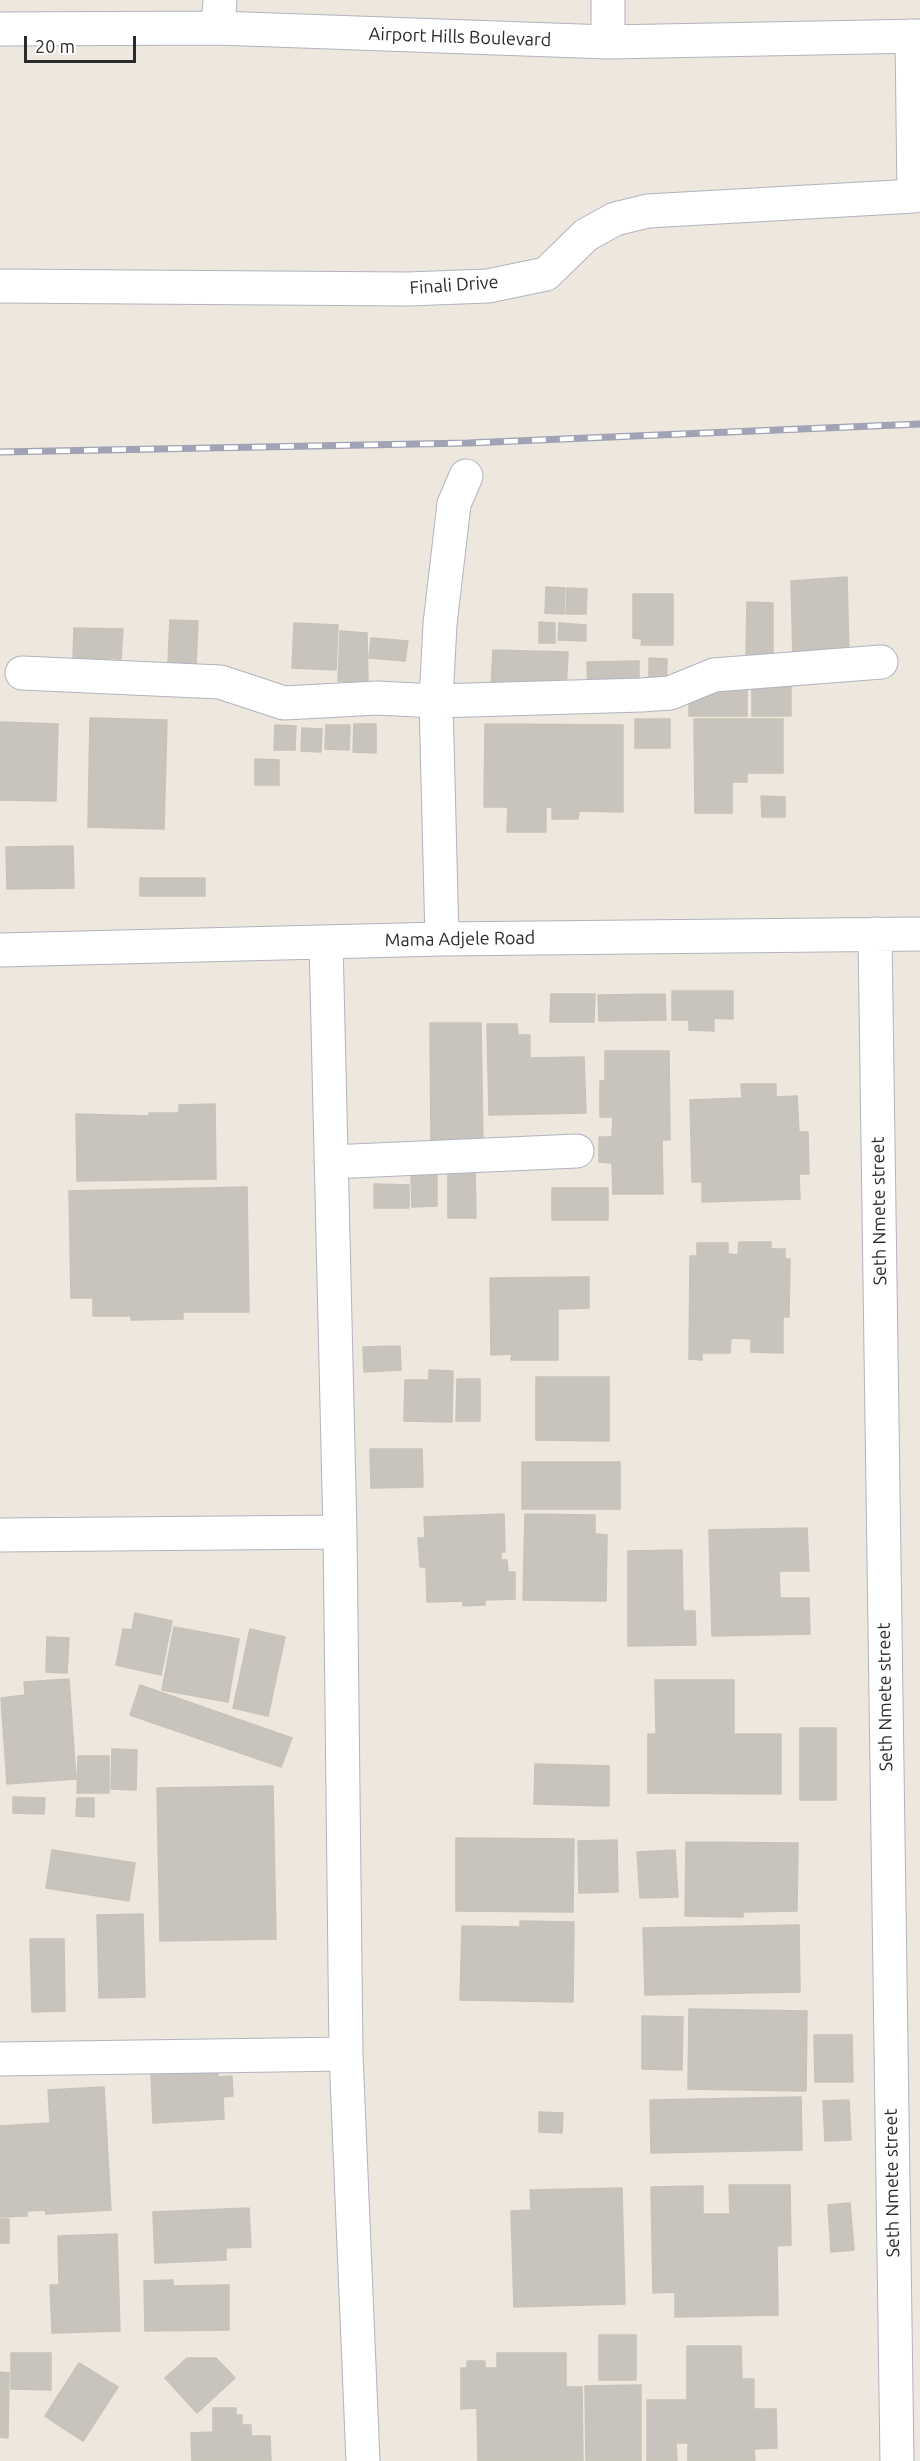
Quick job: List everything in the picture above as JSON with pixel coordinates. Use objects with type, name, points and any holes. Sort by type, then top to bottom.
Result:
[{"type":"street","points":[[608,0],[608,42]]},
{"type":"street","name":"Airport Hills Boulevard","points":[[0,29],[219,14],[608,42],[916,36]]},
{"type":"street","points":[[916,36],[917,194]]},
{"type":"street","name":"Finali Drive","points":[[0,286],[408,289],[488,286],[546,274],[586,235],[615,219],[648,211],[917,194]]},
{"type":"street","points":[[442,939],[436,701],[440,624],[454,504],[466,476]]},
{"type":"street","points":[[22,673],[220,682],[284,703],[377,698],[436,701],[661,694],[670,693],[714,675],[881,662]]},
{"type":"street","name":"Seth Nmete street","points":[[875,934],[897,2461]]},
{"type":"street","name":"Mama Adjele Road","points":[[0,950],[442,939],[920,934]]},
{"type":"street","points":[[326,942],[340,1532],[346,2054],[363,2461]]},
{"type":"street","points":[[331,1162],[577,1151]]},
{"type":"street","points":[[0,1535],[340,1532]]},
{"type":"street","points":[[0,2060],[346,2054]]},
{"type":"building","points":[[847,577],[849,656],[793,658],[791,581]]},
{"type":"building","points":[[546,587],[565,588],[564,614],[545,613]]},
{"type":"building","points":[[567,588],[587,589],[586,614],[566,614]]},
{"type":"building","points":[[633,594],[673,594],[673,645],[641,645],[642,639],[633,638]]},
{"type":"building","points":[[747,602],[773,603],[773,655],[746,654]]},
{"type":"building","points":[[170,620],[198,621],[196,665],[168,663]]},
{"type":"building","points":[[539,622],[555,623],[555,643],[539,643]]},
{"type":"building","points":[[294,623],[338,625],[336,670],[292,668]]},
{"type":"building","points":[[559,623],[586,625],[586,641],[558,640]]},
{"type":"building","points":[[74,628],[123,629],[121,659],[73,658]]},
{"type":"building","points":[[340,631],[367,633],[368,683],[338,681]]},
{"type":"building","points":[[371,638],[408,641],[405,661],[369,658]]},
{"type":"building","points":[[493,650],[568,652],[566,690],[491,688]]},
{"type":"building","points":[[649,658],[667,659],[666,690],[649,689]]},
{"type":"building","points":[[639,661],[639,690],[588,691],[587,662]]},
{"type":"building","points":[[747,676],[747,716],[689,716],[689,691]]},
{"type":"building","points":[[752,677],[791,677],[791,716],[752,716]]},
{"type":"building","points":[[90,718],[167,720],[164,829],[88,827]]},
{"type":"building","points":[[635,719],[670,719],[670,748],[635,748]]},
{"type":"building","points":[[694,719],[783,719],[783,773],[747,773],[747,782],[732,782],[732,813],[695,813]]},
{"type":"building","points":[[0,722],[58,724],[56,801],[0,800]]},
{"type":"building","points":[[354,724],[376,724],[376,753],[353,752]]},
{"type":"building","points":[[485,724],[623,725],[623,812],[579,811],[578,819],[552,819],[552,807],[546,807],[546,832],[507,832],[508,807],[484,807]]},
{"type":"building","points":[[275,725],[296,726],[295,750],[274,750]]},
{"type":"building","points":[[326,725],[350,725],[349,750],[325,749]]},
{"type":"building","points":[[302,728],[322,729],[321,752],[301,751]]},
{"type":"building","points":[[255,759],[279,760],[279,785],[255,785]]},
{"type":"building","points":[[761,796],[785,797],[785,817],[762,817]]},
{"type":"building","points":[[73,846],[74,888],[7,889],[6,847]]},
{"type":"building","points":[[140,878],[205,878],[205,896],[140,896]]},
{"type":"building","points":[[672,991],[733,991],[733,1019],[714,1018],[714,1031],[689,1030],[689,1020],[672,1020]]},
{"type":"building","points":[[551,994],[595,994],[594,1022],[550,1022]]},
{"type":"building","points":[[665,994],[666,1020],[599,1021],[598,995]]},
{"type":"building","points":[[430,1023],[481,1023],[483,1144],[431,1144]]},
{"type":"building","points":[[487,1024],[517,1024],[518,1035],[530,1035],[530,1058],[584,1057],[586,1113],[489,1115]]},
{"type":"building","points":[[605,1051],[669,1051],[670,1140],[662,1140],[663,1194],[613,1194],[612,1163],[599,1162],[599,1137],[612,1137],[613,1117],[600,1117],[600,1081],[605,1081]]},
{"type":"building","points":[[741,1084],[776,1084],[776,1097],[797,1096],[799,1132],[808,1132],[809,1174],[799,1174],[800,1199],[702,1202],[702,1182],[692,1182],[690,1100],[742,1098]]},
{"type":"building","points":[[215,1104],[216,1179],[77,1181],[76,1114],[149,1116],[149,1113],[179,1113],[179,1105]]},
{"type":"building","points":[[448,1167],[475,1167],[476,1218],[448,1218]]},
{"type":"building","points":[[411,1173],[437,1173],[437,1206],[412,1207]]},
{"type":"building","points":[[374,1184],[409,1185],[409,1208],[374,1208]]},
{"type":"building","points":[[247,1187],[249,1312],[183,1312],[183,1319],[131,1320],[131,1316],[93,1316],[93,1298],[71,1298],[69,1191]]},
{"type":"building","points":[[552,1188],[608,1188],[608,1220],[552,1220]]},
{"type":"building","points":[[739,1242],[771,1242],[771,1249],[785,1249],[785,1259],[790,1259],[789,1317],[783,1317],[783,1353],[751,1352],[751,1339],[731,1338],[730,1353],[702,1353],[702,1360],[689,1359],[690,1256],[697,1256],[697,1243],[728,1243],[728,1254],[738,1255]]},
{"type":"building","points":[[589,1277],[589,1308],[558,1309],[558,1360],[511,1360],[512,1354],[491,1355],[490,1278]]},
{"type":"building","points":[[400,1346],[401,1370],[364,1372],[363,1347]]},
{"type":"building","points":[[429,1370],[453,1371],[452,1422],[404,1421],[405,1380],[429,1380]]},
{"type":"building","points":[[536,1377],[609,1377],[609,1441],[536,1440]]},
{"type":"building","points":[[457,1379],[480,1379],[480,1421],[456,1421]]},
{"type":"building","points":[[370,1449],[422,1449],[423,1487],[371,1488]]},
{"type":"building","points":[[522,1462],[620,1462],[620,1509],[522,1509]]},
{"type":"building","points":[[504,1514],[505,1552],[501,1552],[501,1560],[507,1560],[508,1572],[515,1572],[515,1599],[485,1600],[485,1605],[463,1606],[463,1601],[427,1602],[426,1567],[420,1567],[418,1538],[425,1538],[424,1517]]},
{"type":"building","points":[[525,1514],[595,1515],[595,1534],[607,1535],[606,1601],[523,1600]]},
{"type":"building","points":[[807,1528],[809,1571],[779,1571],[780,1598],[809,1598],[810,1634],[712,1636],[709,1530]]},
{"type":"building","points":[[682,1550],[683,1611],[695,1611],[696,1645],[628,1646],[628,1551]]},
{"type":"building","points":[[135,1613],[172,1621],[161,1675],[116,1665],[123,1629],[132,1630]]},
{"type":"building","points":[[174,1627],[239,1639],[228,1702],[162,1690]]},
{"type":"building","points":[[250,1629],[285,1637],[268,1716],[233,1708]]},
{"type":"building","points":[[47,1637],[69,1638],[67,1673],[46,1672]]},
{"type":"building","points":[[69,1679],[76,1779],[7,1784],[1,1698],[25,1695],[24,1682]]},
{"type":"building","points":[[655,1680],[734,1680],[734,1734],[781,1734],[781,1794],[648,1793],[648,1734],[656,1734]]},
{"type":"building","points":[[140,1685],[292,1738],[281,1767],[130,1715]]},
{"type":"building","points":[[800,1728],[836,1728],[836,1800],[800,1800]]},
{"type":"building","points":[[112,1749],[137,1750],[136,1790],[111,1789]]},
{"type":"building","points":[[78,1756],[109,1756],[109,1793],[77,1793]]},
{"type":"building","points":[[535,1764],[609,1766],[609,1806],[534,1804]]},
{"type":"building","points":[[273,1786],[276,1939],[160,1941],[157,1788]]},
{"type":"building","points":[[13,1797],[45,1798],[44,1814],[13,1813]]},
{"type":"building","points":[[77,1798],[94,1798],[94,1817],[76,1816]]},
{"type":"building","points":[[456,1838],[574,1839],[573,1912],[456,1911]]},
{"type":"building","points":[[617,1840],[618,1892],[579,1893],[578,1841]]},
{"type":"building","points":[[686,1842],[798,1843],[797,1911],[743,1912],[743,1917],[685,1916]]},
{"type":"building","points":[[52,1850],[135,1863],[129,1901],[46,1888]]},
{"type":"building","points":[[675,1850],[678,1897],[640,1898],[637,1852]]},
{"type":"building","points":[[143,1914],[145,1997],[99,1998],[97,1915]]},
{"type":"building","points":[[520,1921],[574,1922],[573,2002],[460,2000],[462,1926],[520,1927]]},
{"type":"building","points":[[799,1925],[800,1992],[645,1995],[643,1928]]},
{"type":"building","points":[[30,1939],[64,1939],[65,2011],[32,2012]]},
{"type":"building","points":[[689,2009],[807,2011],[806,2091],[688,2089]]},
{"type":"building","points":[[642,2016],[683,2017],[682,2070],[642,2069]]},
{"type":"building","points":[[814,2035],[852,2035],[853,2082],[815,2082]]},
{"type":"building","points":[[218,2068],[218,2077],[232,2076],[233,2096],[223,2097],[224,2119],[153,2123],[151,2072]]},
{"type":"building","points":[[104,2087],[111,2210],[46,2214],[45,2210],[27,2211],[27,2216],[0,2217],[0,2126],[50,2123],[48,2090]]},
{"type":"building","points":[[801,2097],[802,2150],[651,2153],[650,2100]]},
{"type":"building","points":[[849,2100],[851,2140],[825,2141],[823,2101]]},
{"type":"building","points":[[539,2112],[563,2113],[562,2133],[539,2132]]},
{"type":"building","points":[[729,2185],[790,2185],[791,2245],[777,2246],[778,2315],[675,2317],[675,2292],[653,2293],[651,2187],[703,2186],[703,2214],[730,2214]],"holes":[[[734,2247],[742,2247],[742,2282],[734,2282]],[[689,2253],[696,2253],[697,2286],[690,2286]]]},
{"type":"building","points":[[622,2188],[625,2304],[514,2307],[511,2211],[531,2210],[530,2190]]},
{"type":"building","points":[[850,2203],[854,2250],[831,2252],[828,2205]]},
{"type":"building","points":[[249,2208],[251,2247],[226,2248],[226,2260],[155,2263],[153,2212]]},
{"type":"building","points":[[0,2219],[9,2219],[9,2243],[0,2243]]},
{"type":"building","points":[[117,2234],[120,2331],[52,2333],[50,2285],[59,2285],[58,2236]]},
{"type":"building","points":[[734,2247],[742,2247],[742,2282],[734,2282]]},
{"type":"building","points":[[689,2253],[696,2253],[697,2286],[690,2286]]},
{"type":"building","points":[[173,2280],[173,2286],[229,2285],[229,2330],[145,2331],[144,2281]]},
{"type":"building","points":[[599,2335],[636,2335],[636,2380],[599,2380]]},
{"type":"building","points":[[687,2346],[741,2346],[742,2379],[754,2379],[754,2409],[776,2409],[777,2448],[754,2449],[755,2461],[688,2461],[688,2443],[676,2443],[677,2461],[647,2461],[647,2400],[687,2400]]},
{"type":"building","points":[[11,2353],[51,2353],[51,2390],[11,2389]]},
{"type":"building","points":[[497,2353],[566,2353],[566,2387],[582,2387],[583,2461],[478,2461],[477,2408],[461,2409],[461,2368],[467,2368],[467,2361],[485,2361],[485,2368],[497,2368]]},
{"type":"building","points":[[187,2358],[216,2358],[235,2378],[197,2413],[165,2378]]},
{"type":"building","points":[[79,2363],[118,2387],[83,2441],[45,2416]]},
{"type":"building","points":[[0,2372],[9,2373],[8,2438],[0,2437]]},
{"type":"building","points":[[641,2385],[641,2461],[586,2461],[585,2386]]},
{"type":"building","points":[[213,2408],[236,2408],[236,2415],[242,2415],[242,2425],[251,2425],[251,2436],[270,2436],[271,2461],[192,2461],[191,2433],[213,2432]]},
{"type":"railway","points":[[0,452],[468,443],[920,424]]}]
